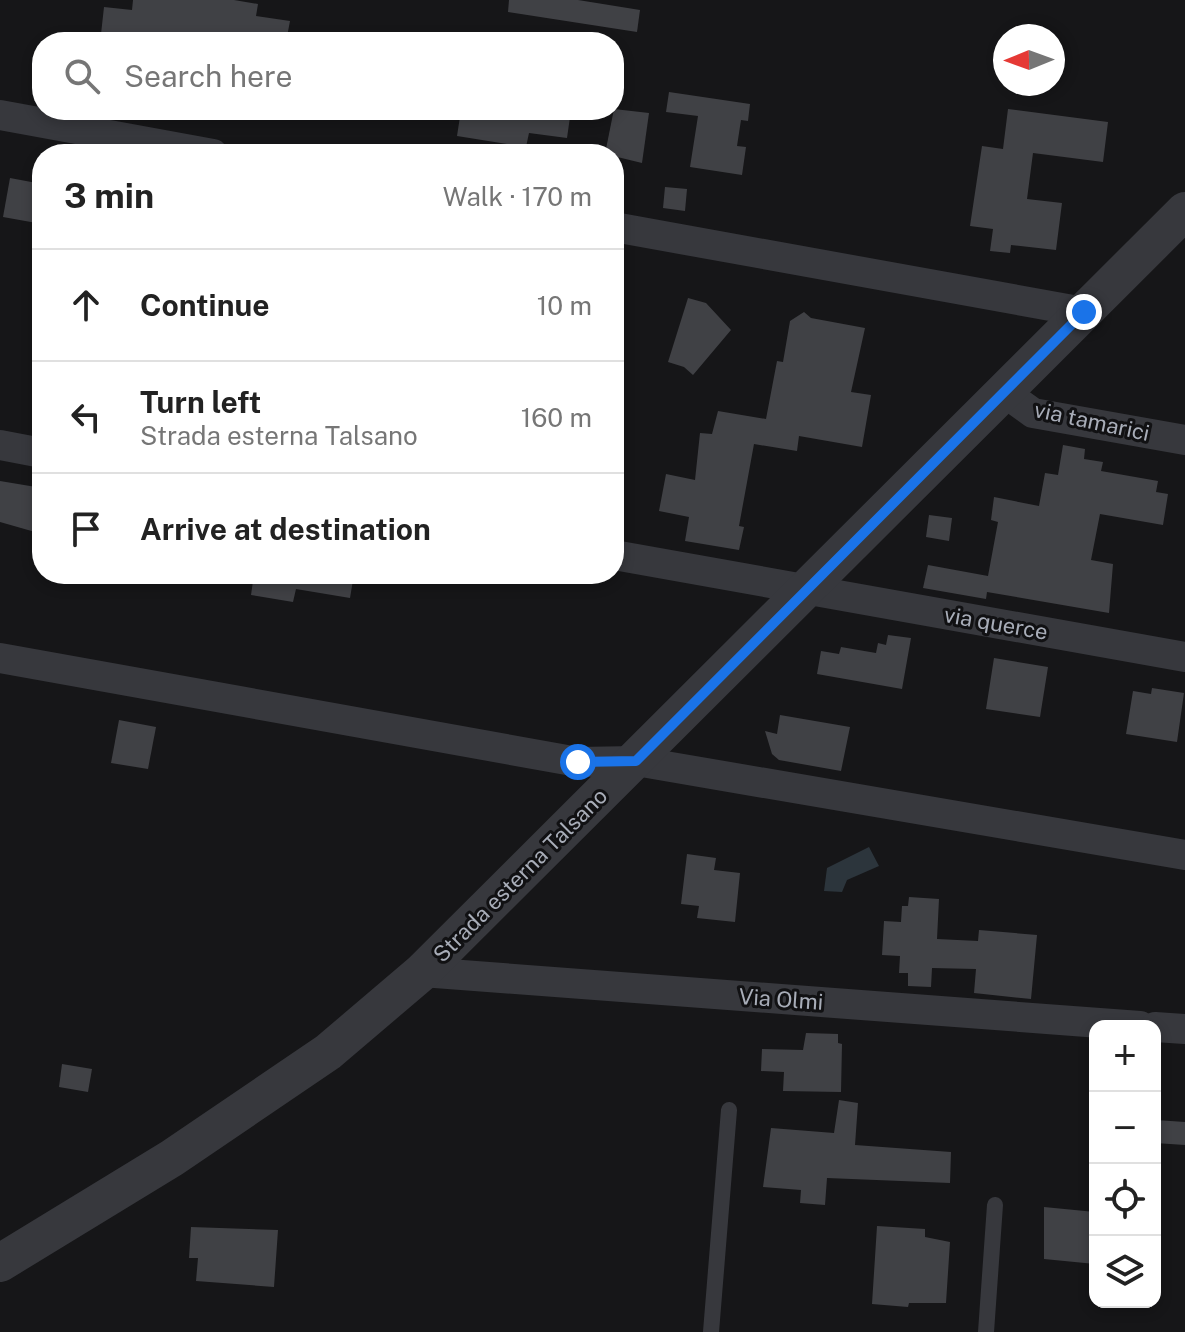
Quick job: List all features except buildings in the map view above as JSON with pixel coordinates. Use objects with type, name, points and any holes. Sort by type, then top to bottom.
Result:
[{"type":"street","points":[[0,115],[158,144]]},
{"type":"street","name":"Strada esterna Talsano","points":[[0,1263],[172,1158],[328,1052],[422,972],[1185,211]]},
{"type":"street","points":[[624,229],[1084,312]]},
{"type":"street","name":"via tamarici","points":[[1004,392],[1033,413],[1185,440]]},
{"type":"street","points":[[0,445],[32,451]]},
{"type":"street","name":"via querce","points":[[624,557],[1185,657]]},
{"type":"street","points":[[0,658],[578,762],[636,761],[1185,855]]},
{"type":"street","name":"Via Olmi","points":[[422,972],[1089,1022]]},
{"type":"street","points":[[1161,1027],[1185,1029]]},
{"type":"lane","points":[[711,1332],[729,1110]]},
{"type":"lane","points":[[986,1332],[995,1205]]},
{"type":"shaded area","points":[[869,847],[879,866],[847,880],[842,892],[824,891],[827,868]]},
{"type":"route","points":[[578,762],[636,761],[1084,312]]}]
